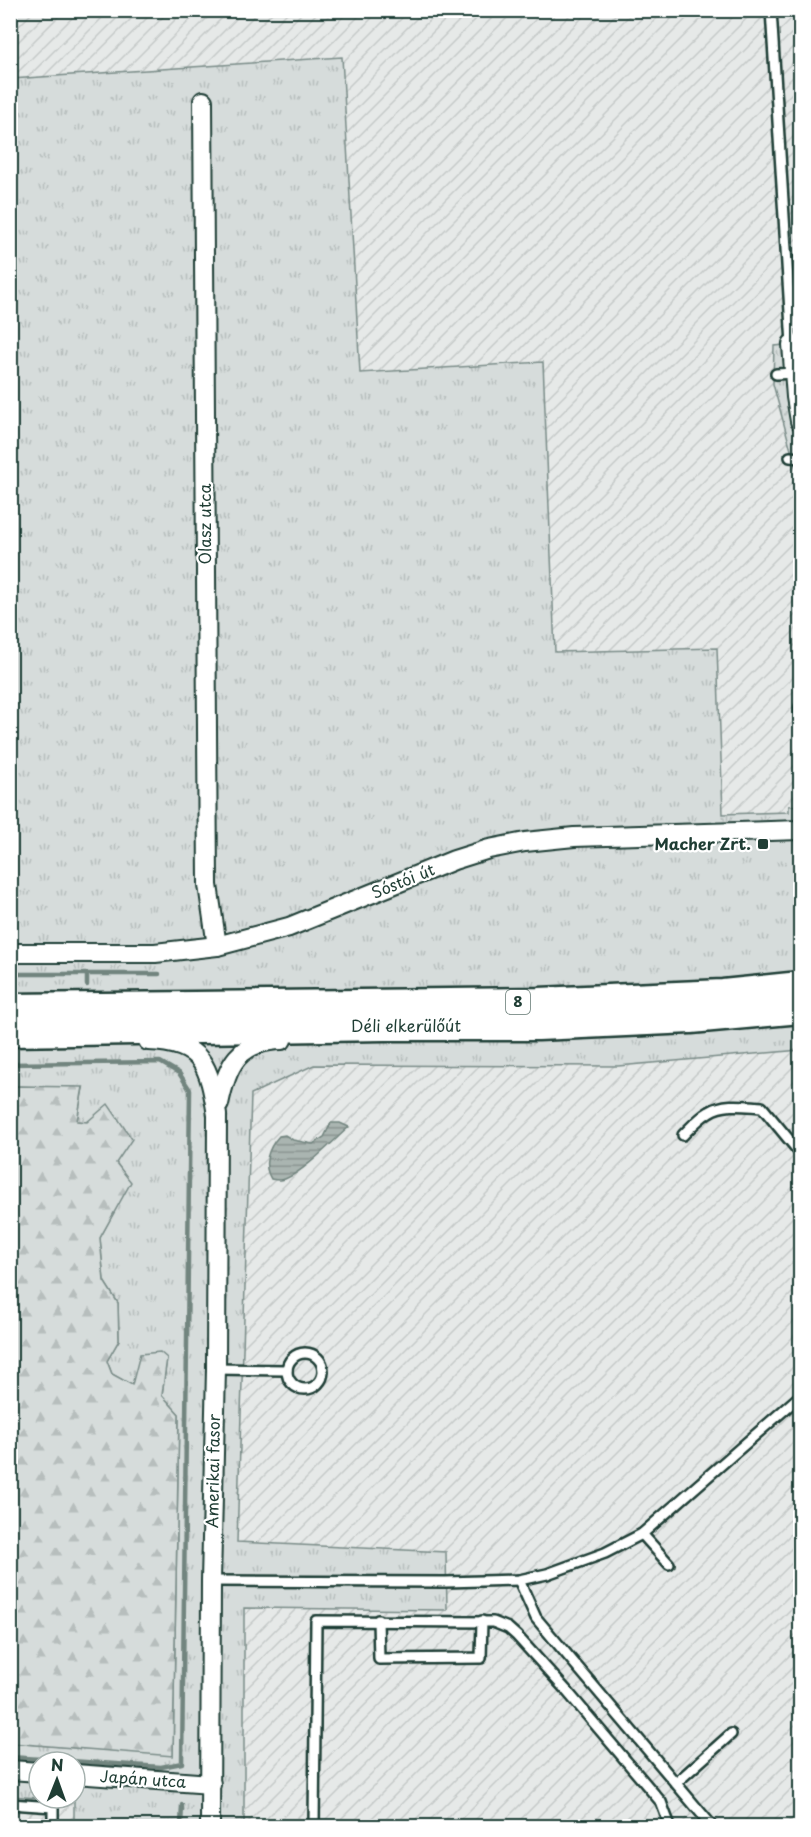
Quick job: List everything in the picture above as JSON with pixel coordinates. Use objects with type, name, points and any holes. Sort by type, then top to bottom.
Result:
[{"type":"main road","name":"Déli elkerülőút","points":[[10,1008],[539,1002],[723,994],[801,986]]},
{"type":"main road","name":"Déli elkerülőút","points":[[10,1032],[561,1025],[692,1019],[801,1009]]},
{"type":"street","name":"Olasz utca","points":[[203,101],[208,885],[217,946]]},
{"type":"street","points":[[792,344],[796,397],[801,421]]},
{"type":"street","name":"Sóstói út","points":[[10,953],[155,952],[217,946],[289,927],[454,860],[489,849],[525,842],[574,837],[801,830]]},
{"type":"street","points":[[217,1115],[224,1081],[230,1068],[236,1058],[255,1043],[269,1040],[317,1039],[384,1026]]},
{"type":"street","points":[[60,1031],[130,1040],[162,1041],[188,1048],[205,1065],[212,1082],[217,1115]]},
{"type":"street","name":"Amerikai fasor","points":[[210,1827],[217,1115]]},
{"type":"street","points":[[10,1770],[27,1771]]},
{"type":"street","name":"Japán utca","points":[[87,1775],[211,1784]]},
{"type":"lane","points":[[771,10],[792,344]]},
{"type":"lane","points":[[776,374],[794,373]]},
{"type":"lane","points":[[790,457],[801,458]]},
{"type":"lane","points":[[800,707],[801,717]]},
{"type":"lane","points":[[683,1135],[708,1112],[718,1108],[762,1107],[801,1153]]},
{"type":"lane","points":[[216,1369],[287,1370]]},
{"type":"lane","points":[[211,1581],[519,1580],[571,1566],[605,1553],[642,1534],[801,1396]]},
{"type":"lane","points":[[642,1534],[669,1564]]},
{"type":"lane","points":[[519,1580],[536,1618],[712,1827]]},
{"type":"lane","points":[[378,1620],[379,1659],[482,1658],[482,1622]]},
{"type":"lane","points":[[314,1827],[316,1621],[378,1620],[500,1624],[517,1636],[661,1802],[670,1827]]},
{"type":"lane","points":[[676,1783],[731,1734]]},
{"type":"lane","points":[[10,1804],[53,1807],[52,1827]]},
{"type":"shaded area","points":[[11,11],[800,11],[800,344],[775,346],[773,384],[800,483],[800,805],[789,806],[789,812],[723,814],[716,648],[555,652],[543,362],[360,373],[342,57],[11,79]]},
{"type":"shaded area","points":[[800,1050],[800,1826],[244,1826],[244,1607],[447,1610],[445,1552],[237,1542],[251,1094],[314,1065],[618,1066]]},
{"type":"shaded area","points":[[331,1123],[340,1123],[349,1127],[301,1170],[283,1180],[271,1179],[267,1162],[272,1146],[279,1136],[285,1135],[293,1140],[313,1144],[324,1137]]},
{"type":"shaded area","points":[[10,1796],[27,1797],[27,1810],[75,1810],[74,1826],[11,1826]]},
{"type":"green space","points":[[342,57],[360,373],[543,362],[555,652],[717,648],[723,814],[789,812],[789,806],[800,805],[800,1050],[618,1066],[314,1065],[251,1094],[237,1542],[446,1552],[447,1610],[244,1608],[244,1826],[74,1826],[74,1810],[87,1810],[87,1750],[27,1750],[27,1797],[11,1796],[11,1743],[173,1755],[179,1414],[162,1395],[167,1358],[133,1386],[112,1374],[107,1361],[119,1340],[118,1303],[104,1281],[100,1238],[130,1182],[87,1122],[77,1121],[83,1088],[11,1086],[11,79]]},
{"type":"green space","points":[[800,344],[800,483],[773,384],[774,346]]},
{"type":"green space","points":[[10,1086],[83,1087],[77,1121],[87,1122],[108,1104],[132,1139],[116,1163],[131,1182],[100,1238],[104,1281],[118,1303],[119,1340],[107,1361],[112,1374],[132,1385],[140,1354],[160,1352],[167,1358],[162,1395],[179,1414],[173,1756],[11,1743]]},
{"type":"waterway","points":[[10,974],[87,974],[87,985]]},
{"type":"waterway","points":[[87,974],[159,974]]},
{"type":"waterway","points":[[10,1064],[160,1062],[179,1073],[190,1090],[182,1763],[161,1767],[10,1757]]},
{"type":"waterway","points":[[181,1826],[182,1805]]},
{"type":"place","name":"Macher Zrt.","points":[[763,844]]}]
